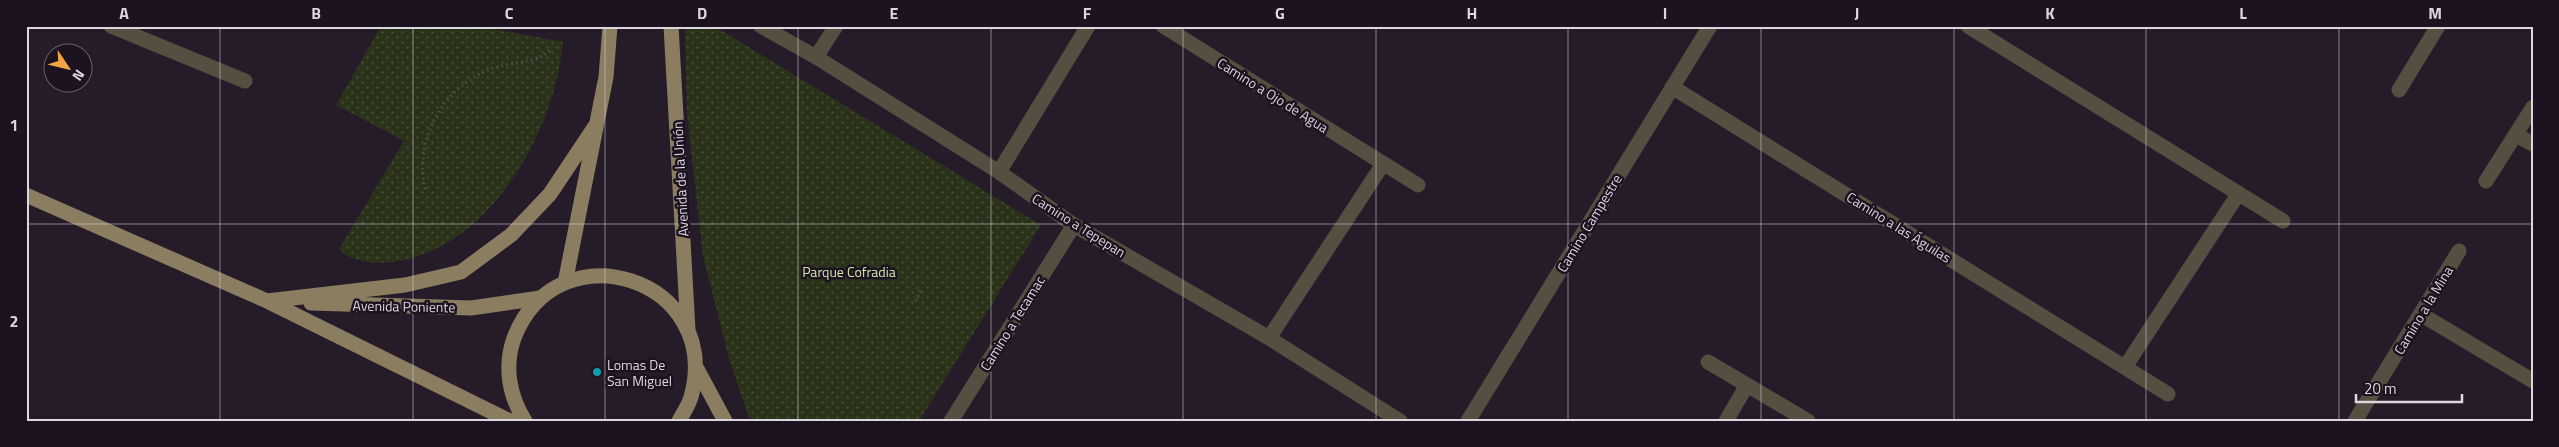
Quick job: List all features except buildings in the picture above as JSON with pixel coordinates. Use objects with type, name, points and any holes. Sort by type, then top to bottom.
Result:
[{"type":"main road","points":[[565,283],[606,77],[610,26]]},
{"type":"main road","name":"Avenida de la Unión","points":[[671,26],[688,331]]},
{"type":"main road","points":[[267,301],[405,285],[460,272],[511,235],[550,194],[596,125]]},
{"type":"main road","name":"Avenida Poniente","points":[[26,195],[267,301],[510,421]]},
{"type":"main road","points":[[525,421],[515,406],[508,378],[510,348],[521,321],[540,298],[565,283],[593,275],[622,277],[650,288],[672,306],[688,331],[694,349],[696,368],[691,399],[679,421]]},
{"type":"main road","name":"Avenida Poniente","points":[[267,301],[416,308],[471,308],[540,298]]},
{"type":"main road","points":[[696,368],[725,421]]},
{"type":"street","points":[[111,26],[245,81]]},
{"type":"street","name":"Camino a Tepepan","points":[[761,26],[816,57],[999,172],[1074,225],[1268,338],[1400,421]]},
{"type":"street","points":[[816,57],[836,26]]},
{"type":"street","points":[[999,172],[1088,26]]},
{"type":"street","name":"Camino a Ojo de Agua","points":[[1163,26],[1418,185]]},
{"type":"street","name":"Camino Campestre","points":[[1468,421],[1710,26]]},
{"type":"street","points":[[1968,26],[2283,220]]},
{"type":"street","points":[[2399,90],[2438,26]]},
{"type":"street","name":"Camino a las Águilas","points":[[1672,87],[2168,394]]},
{"type":"street","points":[[2486,181],[2533,107]]},
{"type":"street","points":[[2516,135],[2533,144]]},
{"type":"street","points":[[1268,338],[1383,164]]},
{"type":"street","points":[[2125,367],[2239,194]]},
{"type":"street","name":"Camino a Tecamac","points":[[951,421],[1074,225]]},
{"type":"street","name":"Camino a la Mina","points":[[2355,421],[2422,315],[2459,251]]},
{"type":"street","points":[[2422,315],[2533,381]]},
{"type":"street","points":[[1708,362],[1808,421]]},
{"type":"street","points":[[1726,421],[1747,385]]},
{"type":"path","points":[[425,189],[423,162],[426,138],[431,123],[451,96],[481,73],[502,65],[543,57],[552,50]]},
{"type":"path","points":[[916,301],[922,287]]},
{"type":"green space","points":[[381,26],[478,26],[563,42],[557,77],[547,112],[531,148],[511,181],[487,211],[459,236],[427,253],[392,262],[379,263],[350,257],[339,249],[404,141],[336,105]]},
{"type":"green space","name":"Parque Cofradia","points":[[685,26],[714,26],[1041,225],[919,421],[750,421],[730,362],[703,256],[687,113]]},
{"type":"place","name":"Lomas De San Miguel","points":[[597,372]]}]
